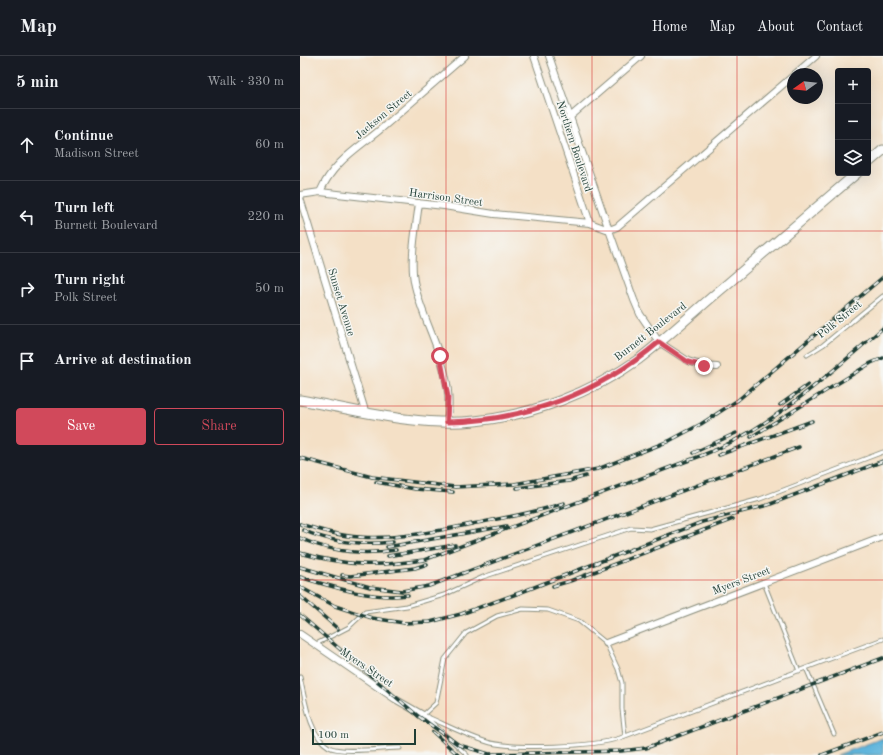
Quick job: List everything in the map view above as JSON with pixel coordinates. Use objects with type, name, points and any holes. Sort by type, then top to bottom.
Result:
[{"type":"main road","points":[[871,160],[883,150]]},
{"type":"main road","name":"Burnett Boulevard","points":[[300,400],[409,419],[447,422],[499,418],[552,404],[609,378],[638,359],[853,176]]},
{"type":"street","name":"Jackson Street","points":[[320,192],[328,175],[341,160],[364,144],[465,56]]},
{"type":"street","name":"Northern Boulevard","points":[[534,56],[590,223]]},
{"type":"street","name":"Northern Boulevard","points":[[549,56],[634,300],[640,314],[659,342]]},
{"type":"street","points":[[558,124],[570,117],[641,56]]},
{"type":"street","points":[[802,68],[816,56]]},
{"type":"street","points":[[590,223],[609,230],[617,226],[787,81]]},
{"type":"street","name":"Harrison Street","points":[[300,197],[320,192],[419,203],[494,214],[590,223]]},
{"type":"street","name":"Sunset Avenue","points":[[300,197],[365,411]]},
{"type":"street","points":[[419,203],[413,259],[414,280],[444,369],[448,397],[447,422]]},
{"type":"street","points":[[659,342],[688,362],[704,366],[717,367]]},
{"type":"street","name":"Myers Street","points":[[606,643],[883,537]]},
{"type":"street","name":"Myers Street","points":[[300,634],[395,699],[423,715]]},
{"type":"lane","name":"Polk Street","points":[[807,355],[823,345],[883,296]]},
{"type":"lane","points":[[314,644],[349,627],[365,612],[407,606],[444,595],[483,577],[631,528],[650,529],[760,499],[883,452]]},
{"type":"lane","points":[[764,582],[799,670]]},
{"type":"lane","points":[[423,715],[436,703],[445,659],[466,633],[497,616],[523,610],[548,610],[579,620],[606,643],[622,683],[622,709],[625,736]]},
{"type":"lane","points":[[423,715],[480,739],[504,745],[586,744],[612,741],[883,639]]},
{"type":"lane","points":[[806,668],[834,734]]},
{"type":"lane","points":[[300,677],[310,719],[318,737],[328,747],[341,750],[400,748]]},
{"type":"lane","points":[[423,715],[467,755]]},
{"type":"water","points":[[883,738],[883,755],[837,755]]},
{"type":"railway","points":[[300,458],[372,477],[455,487],[514,484],[598,469],[669,441],[701,424],[738,400],[883,277]]},
{"type":"railway","points":[[300,553],[333,561],[362,564],[391,564],[424,560],[703,455],[728,444],[776,415],[820,382],[883,328]]},
{"type":"railway","points":[[751,437],[871,363],[883,358]]},
{"type":"railway","points":[[780,405],[808,385]]},
{"type":"railway","points":[[719,455],[812,421]]},
{"type":"railway","points":[[693,453],[736,433]]},
{"type":"railway","points":[[300,567],[370,587],[402,591],[429,586],[799,447]]},
{"type":"railway","points":[[300,587],[335,606],[372,618],[404,623],[430,622],[461,614],[519,593],[702,522],[768,505],[883,461]]},
{"type":"railway","points":[[517,488],[569,481],[586,476]]},
{"type":"railway","points":[[376,482],[415,489],[453,492]]},
{"type":"railway","points":[[300,524],[330,532],[360,537],[374,538],[402,536],[507,517],[541,510],[564,503]]},
{"type":"railway","points":[[553,586],[570,581],[733,519]]},
{"type":"railway","points":[[387,547],[506,526]]},
{"type":"railway","points":[[303,530],[325,538],[347,542],[393,542]]},
{"type":"railway","points":[[300,538],[311,543],[347,551],[372,552],[396,550]]},
{"type":"railway","points":[[388,556],[455,545]]},
{"type":"railway","points":[[342,575],[350,576],[415,568],[427,564]]},
{"type":"railway","points":[[300,577],[353,592],[381,596],[408,595]]},
{"type":"railway","points":[[300,596],[338,629]]},
{"type":"railway","points":[[300,615],[418,716],[459,745],[489,754],[621,751],[646,748],[883,658]]},
{"type":"railway","points":[[433,732],[458,755]]},
{"type":"railway","points":[[822,755],[883,732]]},
{"type":"route","points":[[440,356],[444,369],[448,397],[447,422],[499,418],[519,414],[552,404],[609,378],[638,359],[659,342],[688,362],[704,366]]}]
